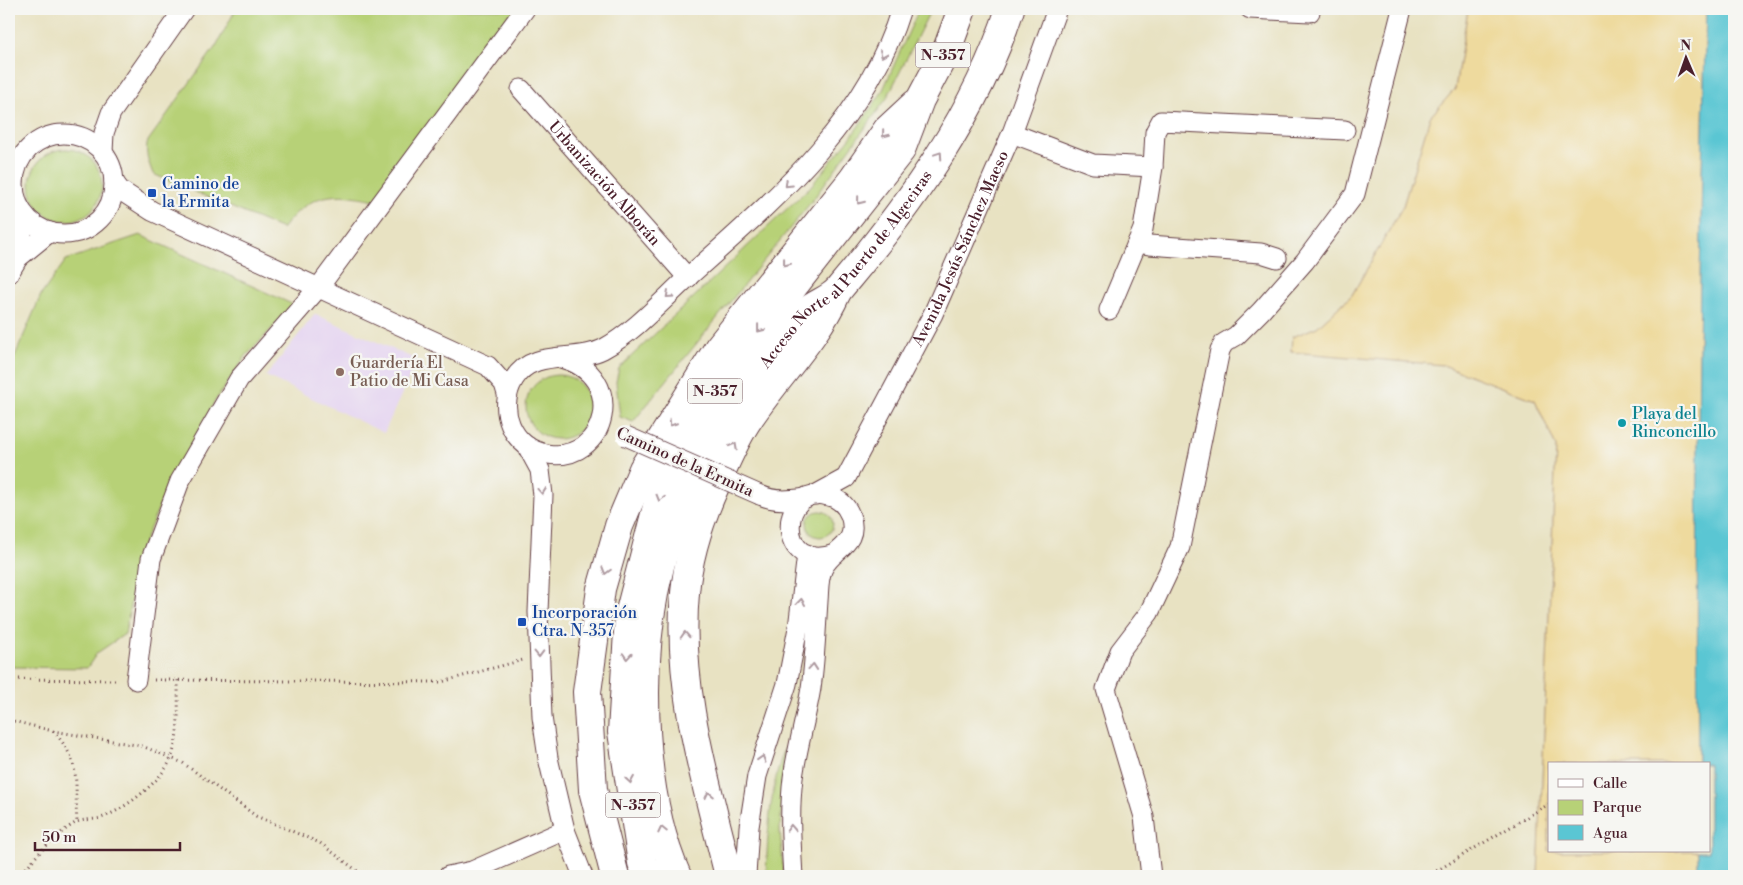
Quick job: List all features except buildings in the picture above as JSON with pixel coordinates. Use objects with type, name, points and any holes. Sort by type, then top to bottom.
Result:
[{"type":"highway","name":"Acceso Norte al Puerto de Algeciras","points":[[649,876],[642,863],[622,732],[629,615],[661,492],[696,419],[741,353],[901,150],[920,100],[948,47],[962,9]]},
{"type":"highway","name":"Acceso Norte al Puerto de Algeciras","points":[[677,876],[668,854],[652,792],[645,728],[645,672],[650,616],[664,553],[684,496],[717,434],[761,368],[807,311],[837,292],[913,194],[955,132],[980,86],[1010,9]]},
{"type":"highway","points":[[615,876],[593,790],[587,692],[601,589],[619,526],[643,469],[720,347],[852,179],[887,130],[920,100]]},
{"type":"highway","points":[[729,876],[696,742],[687,682],[684,620],[689,564],[708,503],[726,461],[746,423],[825,319],[837,292]]},
{"type":"street","points":[[72,135],[99,125],[111,114],[184,9]]},
{"type":"street","points":[[136,680],[151,559],[180,481],[239,379],[319,286],[525,9]]},
{"type":"street","name":"Avenida Jesús Sánchez Maeso","points":[[846,478],[933,314],[1012,133],[1057,9]]},
{"type":"street","points":[[1250,9],[1310,12]]},
{"type":"street","points":[[1151,876],[1144,817],[1106,689],[1120,651],[1149,613],[1180,547],[1220,350],[1224,342],[1236,336],[1261,311],[1305,261],[1355,194],[1402,9]]},
{"type":"street","points":[[114,182],[120,190],[152,211],[319,286],[488,366],[512,368],[527,366],[549,358],[583,356],[603,348],[625,334],[688,278],[792,180],[826,144],[855,107],[878,65],[895,13]]},
{"type":"street","name":"Urbanización Alborán","points":[[521,88],[688,278]]},
{"type":"street","points":[[103,152],[104,133],[111,114]]},
{"type":"street","points":[[1109,310],[1147,215],[1155,132],[1158,124],[1166,120],[1344,130]]},
{"type":"street","points":[[1012,133],[1093,164],[1153,167]]},
{"type":"street","points":[[60,134],[72,135],[84,138],[103,152],[110,163],[114,182],[113,198],[101,219],[80,232],[68,234],[50,232],[34,224],[25,216],[12,194],[12,173],[20,159],[37,142],[60,134]]},
{"type":"street","points":[[108,209],[131,208],[152,211]]},
{"type":"street","points":[[13,266],[25,216]]},
{"type":"street","points":[[13,266],[50,232]]},
{"type":"street","points":[[1137,242],[1149,245],[1261,253],[1277,258]]},
{"type":"street","points":[[527,446],[548,454],[572,452],[591,439],[600,424],[603,406],[598,383],[583,366],[561,358]]},
{"type":"street","points":[[488,366],[504,384],[508,394]]},
{"type":"street","points":[[527,366],[514,378],[508,394],[507,418],[514,433],[527,446],[540,470],[543,495],[538,612],[542,717],[548,758],[565,830],[583,876]]},
{"type":"street","name":"Camino de la Ermita","points":[[600,424],[765,498],[786,501],[810,497]]},
{"type":"street","points":[[793,876],[790,814],[793,778],[811,688],[820,577],[828,560],[836,554],[845,546],[852,530],[848,511],[849,485],[846,478],[810,497],[792,512],[789,532],[799,549],[807,554],[816,557],[836,554]]},
{"type":"street","points":[[810,497],[834,498],[848,511]]},
{"type":"street","name":"Camino de la Ermita","points":[[765,498],[783,518],[789,532]]},
{"type":"street","points":[[746,876],[749,827],[757,776],[787,684],[798,628],[807,554]]},
{"type":"street","points":[[448,876],[472,871],[565,830]]},
{"type":"path","points":[[9,678],[441,682],[539,656]]},
{"type":"path","points":[[20,876],[35,858],[77,822],[102,818],[130,802],[154,781],[171,758],[178,730],[178,680]]},
{"type":"path","points":[[9,720],[53,731],[142,746],[183,763],[256,816],[320,843],[364,876]]},
{"type":"path","points":[[53,731],[67,746],[72,759],[76,781],[77,822]]},
{"type":"path","points":[[1428,876],[1548,805]]},
{"type":"shaded area","name":"Guardería El Patio de Mi Casa","points":[[315,314],[417,360],[384,433],[266,376]]},
{"type":"green space","points":[[236,9],[519,9],[379,201],[337,195],[325,197],[303,207],[282,229],[153,174],[148,158],[148,141],[216,46]]},
{"type":"green space","points":[[919,9],[931,9],[887,98],[812,201],[633,422],[620,417],[616,382],[619,368],[811,186],[851,137],[882,92]]},
{"type":"green space","points":[[66,149],[86,155],[96,165],[102,185],[96,205],[86,215],[66,221],[46,215],[36,205],[30,185],[36,165],[46,155]]},
{"type":"green space","points":[[140,235],[294,305],[246,356],[215,401],[164,495],[140,552],[125,634],[97,653],[87,668],[9,667],[9,370],[41,295],[66,260]]},
{"type":"green space","points":[[552,375],[564,375],[581,384],[588,395],[590,407],[588,419],[581,430],[564,439],[552,439],[540,434],[531,425],[526,413],[526,401],[531,389],[540,380]]},
{"type":"green space","points":[[820,511],[829,515],[833,524],[829,533],[820,537],[811,533],[807,524],[811,515]]},
{"type":"green space","points":[[785,748],[780,830],[784,876],[766,876],[772,795]]},
{"type":"sand","name":"Playa del Rinconcillo","points":[[1468,9],[1706,9],[1699,386],[1698,762],[1548,762],[1548,852],[1698,852],[1698,876],[1538,876],[1556,447],[1535,400],[1443,365],[1291,352],[1292,337],[1317,327],[1352,295],[1403,206],[1430,117],[1455,89]]},
{"type":"water","points":[[1706,9],[1734,9],[1734,876],[1698,876],[1698,852],[1710,852],[1710,762],[1698,762],[1697,575]]},
{"type":"place","name":"Camino de la Ermita","points":[[152,193]]},
{"type":"place","name":"Guardería El Patio de Mi Casa","points":[[340,372]]},
{"type":"place","name":"Playa del Rinconcillo","points":[[1622,423]]},
{"type":"place","name":"Incorporación Ctra. N-357","points":[[522,622]]}]
